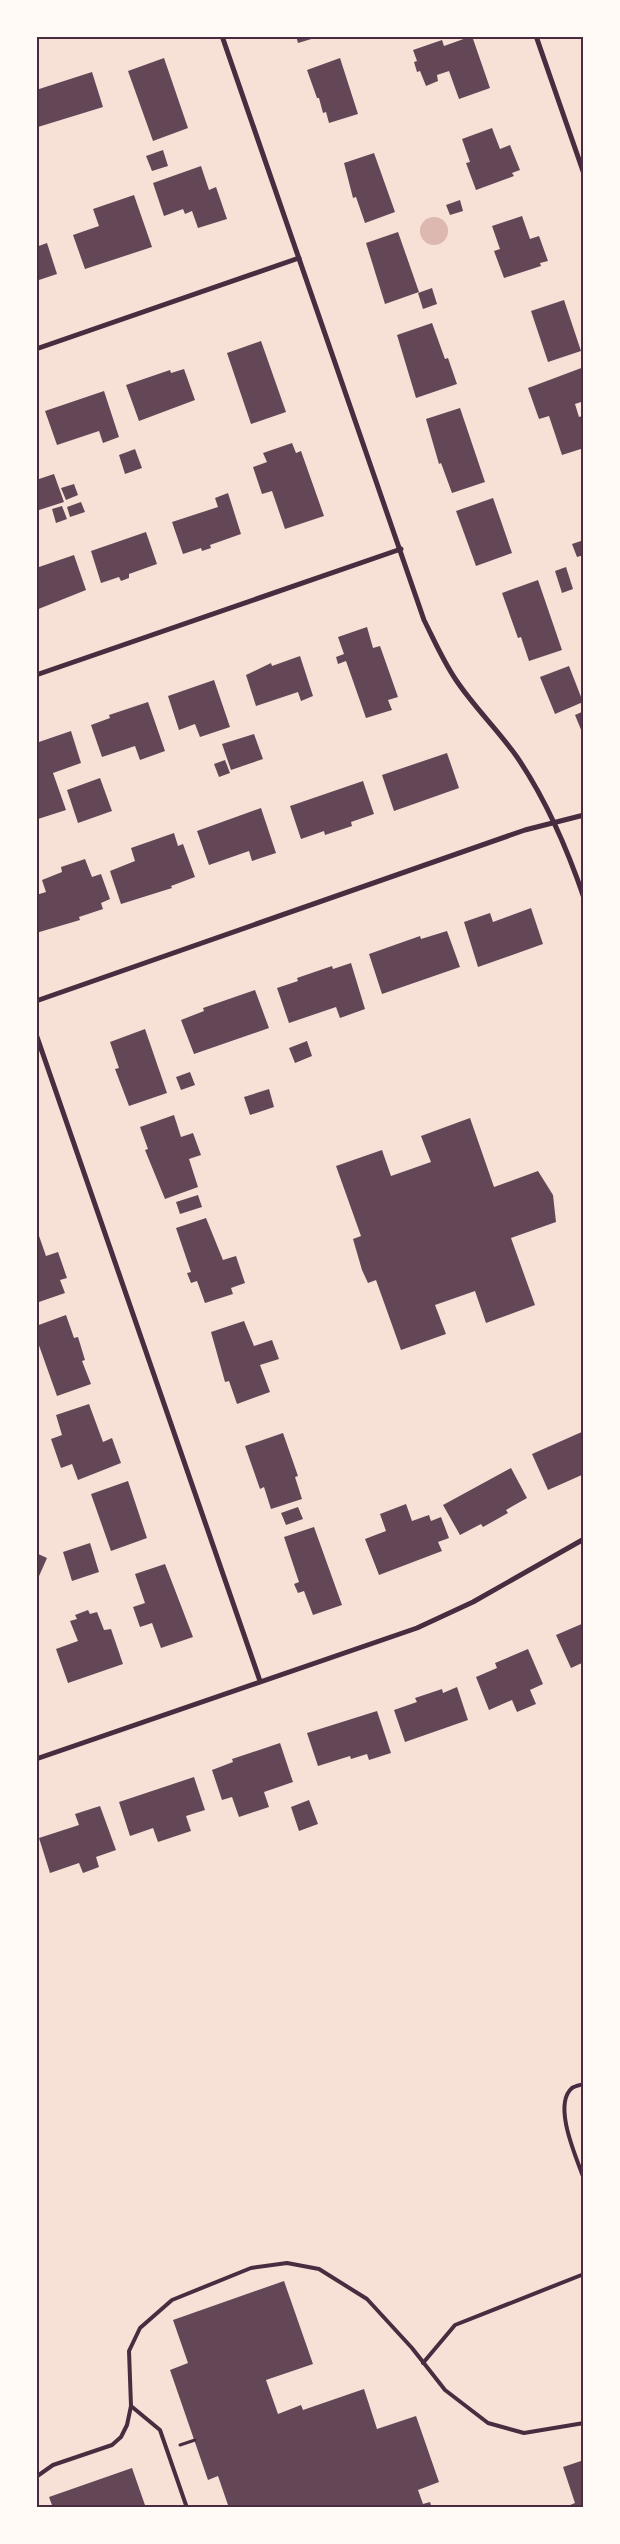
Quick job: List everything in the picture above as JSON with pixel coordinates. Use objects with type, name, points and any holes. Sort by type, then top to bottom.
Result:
[{"type":"street","points":[[222,36],[424,620],[444,662],[468,696],[516,756],[555,823],[584,898]]},
{"type":"street","points":[[536,36],[584,174]]},
{"type":"street","points":[[36,349],[299,258]]},
{"type":"street","points":[[36,675],[401,549]]},
{"type":"street","points":[[36,1001],[525,830],[584,815]]},
{"type":"street","points":[[36,1034],[260,1681]]},
{"type":"street","points":[[36,1759],[388,1638],[473,1602],[584,1539]]},
{"type":"lane","points":[[584,2084],[573,2088],[565,2098],[564,2112],[566,2125],[584,2179]]},
{"type":"lane","points":[[36,2477],[53,2465],[112,2445],[121,2437],[127,2425],[131,2406],[129,2351],[140,2328],[172,2300],[251,2268],[287,2263],[319,2269],[368,2299],[445,2390],[488,2422],[524,2433],[584,2423]]},
{"type":"lane","points":[[423,2363],[455,2325],[584,2274]]},
{"type":"lane","points":[[131,2406],[160,2430],[187,2508]]},
{"type":"path","points":[[178,2446],[195,2440]]},
{"type":"shaded area","points":[[434,217],[444,221],[448,231],[444,241],[434,245],[424,241],[420,231],[424,221]]},
{"type":"building","points":[[296,36],[318,36],[318,37],[298,43]]},
{"type":"building","points":[[472,36],[490,88],[459,99],[449,71],[437,75],[438,81],[426,86],[420,71],[417,72],[414,62],[417,61],[413,50],[442,40],[444,46]]},
{"type":"building","points":[[164,58],[188,128],[153,141],[128,71]]},
{"type":"building","points":[[340,58],[358,114],[329,123],[326,112],[323,113],[307,70]]},
{"type":"building","points":[[92,72],[103,107],[38,127],[36,90]]},
{"type":"building","points":[[492,128],[500,149],[510,145],[520,170],[512,173],[514,176],[476,190],[466,163],[470,162],[462,139]]},
{"type":"building","points":[[163,150],[168,166],[152,171],[146,156]]},
{"type":"building","points":[[374,153],[395,212],[365,223],[356,197],[353,198],[344,163]]},
{"type":"building","points":[[201,166],[209,190],[216,187],[227,219],[198,228],[192,211],[185,214],[183,209],[164,216],[153,183]]},
{"type":"building","points":[[134,195],[152,247],[85,269],[73,235],[99,226],[93,209]]},
{"type":"building","points":[[460,200],[463,211],[450,215],[446,205]]},
{"type":"building","points":[[522,216],[530,239],[539,236],[548,261],[540,263],[541,266],[504,278],[494,251],[500,249],[492,226]]},
{"type":"building","points":[[398,232],[419,292],[385,304],[366,243]]},
{"type":"building","points":[[47,243],[57,274],[36,281],[36,247]]},
{"type":"building","points":[[432,288],[437,304],[423,309],[418,293]]},
{"type":"building","points":[[564,300],[581,351],[548,362],[531,311]]},
{"type":"building","points":[[432,323],[445,359],[448,358],[457,384],[416,398],[397,335]]},
{"type":"building","points":[[261,341],[286,412],[251,424],[227,353]]},
{"type":"building","points":[[584,367],[584,401],[575,404],[579,417],[582,416],[584,420],[584,448],[562,455],[549,416],[539,419],[528,388]]},
{"type":"building","points":[[184,369],[195,400],[139,421],[126,385],[170,370],[171,373]]},
{"type":"building","points":[[104,391],[119,437],[103,443],[99,431],[57,445],[45,411]]},
{"type":"building","points":[[460,408],[485,482],[452,493],[441,463],[439,464],[426,419]]},
{"type":"building","points":[[292,443],[296,453],[301,451],[324,516],[285,529],[272,491],[262,494],[253,467],[267,462],[263,453]]},
{"type":"building","points":[[135,449],[142,468],[125,474],[119,455]]},
{"type":"building","points":[[54,474],[64,502],[36,511],[36,480]]},
{"type":"building","points":[[74,484],[78,495],[66,500],[61,488]]},
{"type":"building","points":[[228,493],[241,534],[210,545],[211,548],[202,551],[201,548],[183,554],[172,522],[218,507],[215,498]]},
{"type":"building","points":[[493,498],[512,553],[476,566],[456,511]]},
{"type":"building","points":[[81,502],[85,512],[70,517],[67,507]]},
{"type":"building","points":[[62,506],[67,519],[56,523],[52,509]]},
{"type":"building","points":[[146,532],[157,564],[129,574],[129,578],[121,581],[119,577],[101,583],[91,551]]},
{"type":"building","points":[[584,540],[584,555],[577,557],[572,544]]},
{"type":"building","points":[[74,555],[86,590],[36,610],[36,568]]},
{"type":"building","points":[[566,567],[573,589],[562,593],[555,571]]},
{"type":"building","points":[[538,580],[562,650],[529,661],[521,637],[518,638],[502,593]]},
{"type":"building","points":[[367,627],[373,648],[380,646],[398,697],[388,700],[392,710],[366,718],[346,661],[338,664],[336,657],[344,654],[338,637]]},
{"type":"building","points":[[300,656],[313,696],[301,701],[298,692],[256,706],[246,675],[271,663],[272,666]]},
{"type":"building","points":[[569,666],[583,702],[555,714],[540,677]]},
{"type":"building","points":[[214,680],[230,727],[200,737],[195,724],[179,730],[168,696]]},
{"type":"building","points":[[148,702],[165,751],[140,760],[135,746],[102,757],[91,725],[110,718],[109,715]]},
{"type":"building","points":[[584,711],[584,737],[575,715]]},
{"type":"building","points":[[71,731],[81,763],[53,773],[66,810],[38,819],[36,743]]},
{"type":"building","points":[[254,734],[263,759],[231,770],[222,744]]},
{"type":"building","points":[[447,753],[459,788],[394,811],[382,775]]},
{"type":"building","points":[[225,760],[230,773],[219,777],[214,764]]},
{"type":"building","points":[[100,778],[112,811],[78,823],[67,790]]},
{"type":"building","points":[[363,781],[374,814],[351,822],[352,826],[325,835],[324,831],[301,839],[290,806]]},
{"type":"building","points":[[261,808],[276,853],[252,861],[249,851],[209,865],[197,831]]},
{"type":"building","points":[[174,833],[178,846],[183,844],[195,877],[171,886],[172,888],[121,904],[110,871],[135,861],[131,848]]},
{"type":"building","points":[[85,859],[92,877],[101,874],[110,899],[101,903],[103,909],[79,917],[80,920],[36,933],[36,895],[46,892],[42,880],[62,872],[61,867]]},
{"type":"building","points":[[531,908],[543,944],[478,967],[464,922],[490,913],[493,922]]},
{"type":"building","points":[[447,931],[460,967],[382,994],[369,954],[420,936],[421,939]]},
{"type":"building","points":[[351,963],[365,1009],[340,1018],[336,1007],[289,1023],[277,988],[298,981],[297,978],[332,966],[333,969]]},
{"type":"building","points":[[255,990],[269,1028],[194,1054],[181,1020],[204,1011],[203,1008]]},
{"type":"building","points":[[145,1029],[167,1093],[129,1106],[115,1069],[119,1068],[110,1042]]},
{"type":"building","points":[[307,1041],[312,1056],[295,1063],[289,1048]]},
{"type":"building","points":[[190,1072],[195,1085],[181,1090],[176,1077]]},
{"type":"building","points":[[269,1089],[274,1107],[250,1115],[244,1097]]},
{"type":"building","points":[[174,1115],[181,1137],[193,1133],[201,1155],[189,1159],[198,1187],[165,1199],[145,1150],[148,1149],[140,1127]]},
{"type":"building","points":[[470,1118],[494,1187],[538,1171],[553,1195],[556,1222],[511,1238],[535,1305],[486,1323],[475,1291],[435,1305],[446,1334],[401,1350],[376,1280],[368,1283],[362,1270],[353,1239],[361,1236],[336,1166],[382,1150],[391,1176],[431,1162],[421,1136]]},
{"type":"building","points":[[198,1195],[202,1207],[180,1214],[176,1202]]},
{"type":"building","points":[[206,1218],[223,1260],[236,1256],[245,1283],[231,1288],[233,1294],[205,1303],[197,1281],[191,1283],[187,1273],[191,1272],[176,1228]]},
{"type":"building","points":[[38,1233],[46,1256],[58,1252],[67,1278],[60,1280],[65,1293],[36,1303],[36,1234]]},
{"type":"building","points":[[66,1315],[74,1338],[78,1337],[85,1360],[82,1361],[91,1384],[57,1396],[36,1337],[36,1326]]},
{"type":"building","points":[[244,1321],[254,1346],[272,1340],[279,1359],[260,1365],[270,1392],[237,1404],[229,1381],[225,1382],[211,1332]]},
{"type":"building","points":[[89,1404],[103,1442],[112,1438],[121,1463],[78,1480],[72,1464],[61,1468],[51,1439],[62,1435],[56,1415]]},
{"type":"building","points":[[584,1431],[584,1474],[548,1490],[532,1454]]},
{"type":"building","points":[[283,1433],[298,1476],[295,1477],[302,1499],[271,1509],[264,1487],[260,1489],[245,1446]]},
{"type":"building","points":[[511,1468],[527,1498],[506,1510],[508,1513],[483,1527],[481,1524],[460,1535],[443,1505]]},
{"type":"building","points":[[128,1481],[147,1538],[111,1551],[91,1494]]},
{"type":"building","points":[[406,1504],[412,1521],[429,1515],[431,1521],[441,1517],[449,1538],[438,1542],[442,1551],[379,1575],[365,1539],[386,1531],[380,1514]]},
{"type":"building","points":[[298,1507],[303,1519],[286,1525],[281,1513]]},
{"type":"building","points":[[314,1527],[342,1605],[313,1615],[304,1591],[298,1593],[294,1584],[299,1582],[284,1537]]},
{"type":"building","points":[[90,1543],[99,1572],[72,1581],[63,1552]]},
{"type":"building","points":[[36,1553],[47,1558],[36,1583]]},
{"type":"building","points":[[165,1564],[193,1637],[161,1648],[152,1623],[140,1627],[133,1607],[145,1603],[135,1574]]},
{"type":"building","points":[[88,1610],[90,1614],[97,1612],[104,1630],[111,1629],[123,1664],[68,1683],[56,1649],[78,1641],[70,1621],[77,1619],[75,1615]]},
{"type":"building","points":[[584,1623],[584,1662],[571,1668],[556,1635]]},
{"type":"building","points":[[528,1649],[543,1684],[530,1690],[536,1704],[517,1712],[512,1700],[489,1710],[476,1677],[497,1668],[495,1663]]},
{"type":"building","points":[[457,1687],[468,1720],[405,1742],[394,1710],[417,1702],[415,1698],[442,1689],[443,1693]]},
{"type":"building","points":[[377,1711],[391,1753],[369,1760],[367,1754],[351,1759],[350,1756],[318,1766],[307,1733]]},
{"type":"building","points":[[280,1743],[293,1782],[264,1792],[269,1807],[239,1817],[232,1797],[222,1800],[212,1770],[233,1762],[232,1759]]},
{"type":"building","points":[[194,1777],[205,1810],[186,1816],[191,1831],[158,1842],[153,1828],[130,1836],[119,1802]]},
{"type":"building","points":[[309,1800],[318,1824],[299,1831],[291,1807]]},
{"type":"building","points":[[100,1806],[116,1850],[96,1857],[99,1867],[83,1873],[79,1863],[50,1873],[39,1838],[79,1825],[75,1814]]},
{"type":"building","points":[[284,2281],[313,2364],[266,2380],[278,2414],[301,2405],[303,2410],[364,2389],[377,2429],[416,2416],[439,2482],[418,2490],[423,2504],[430,2502],[432,2508],[229,2508],[218,2476],[208,2480],[170,2370],[188,2363],[173,2320]]},
{"type":"building","points":[[584,2460],[584,2508],[563,2508],[575,2503],[563,2467]]},
{"type":"building","points":[[132,2468],[146,2508],[53,2508],[49,2497]]}]
